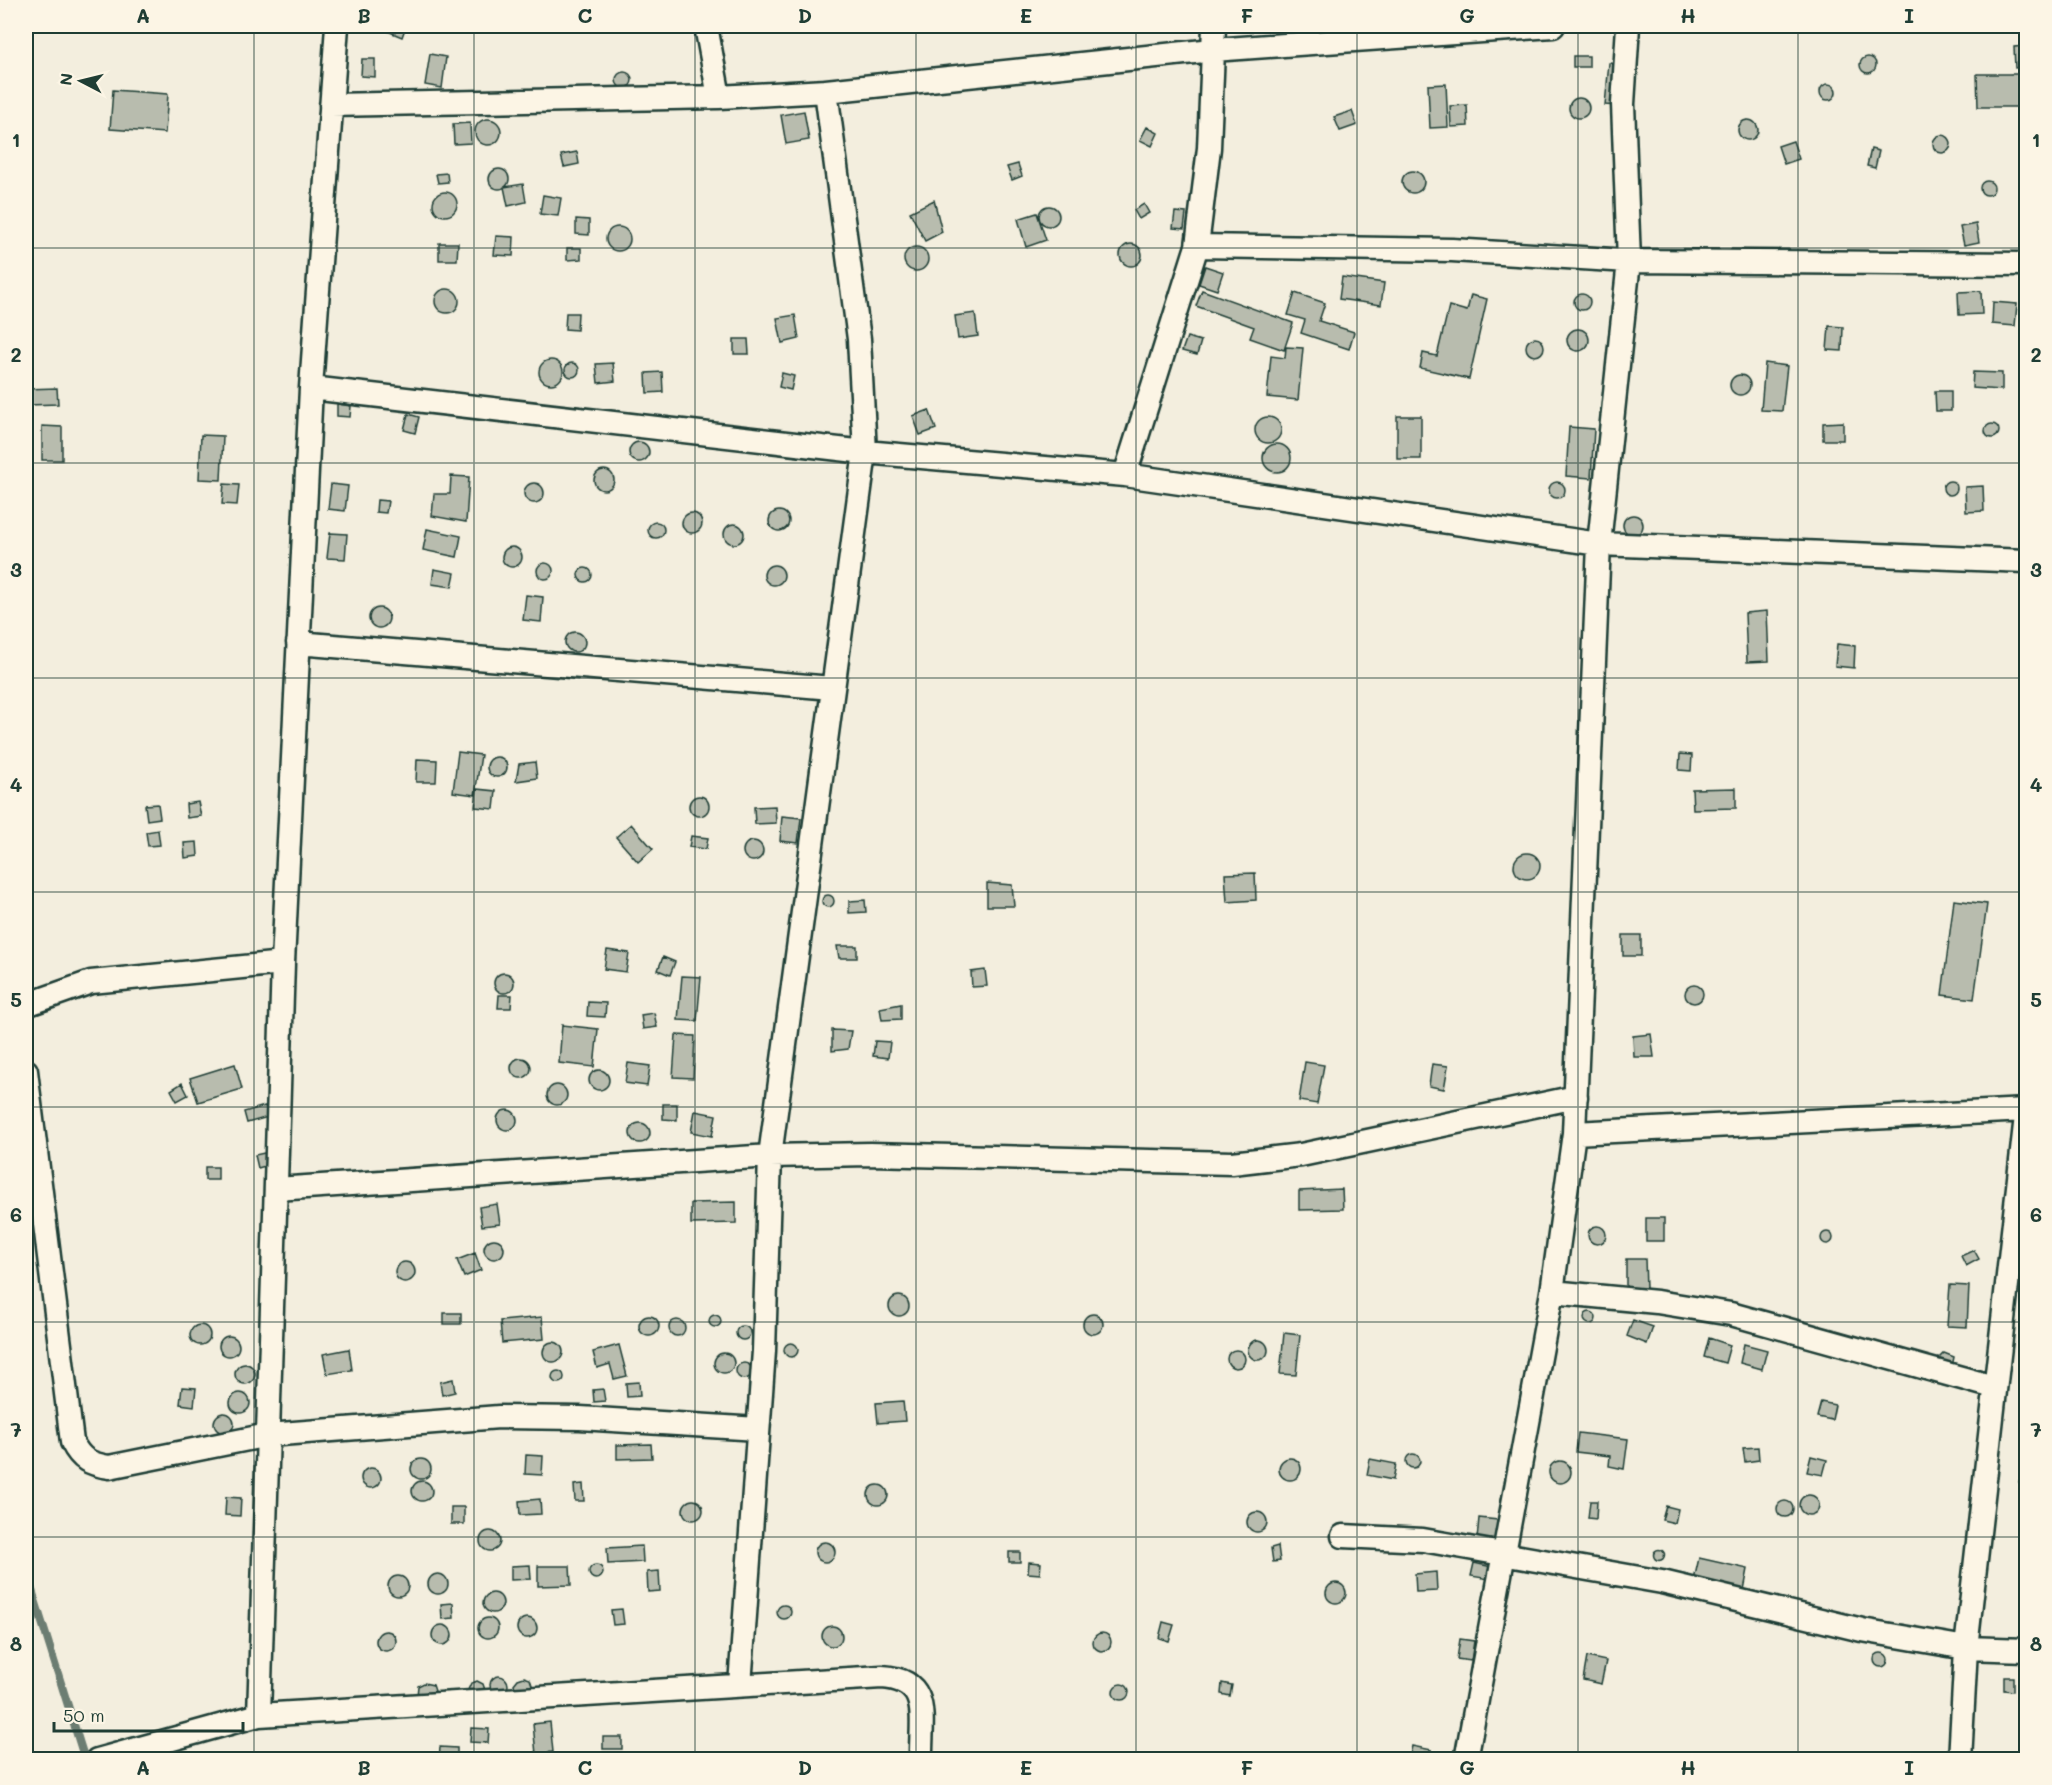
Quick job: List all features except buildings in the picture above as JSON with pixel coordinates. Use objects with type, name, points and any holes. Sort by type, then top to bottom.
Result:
[{"type":"street","points":[[259,1715],[283,963],[311,388],[337,26]]},
{"type":"street","points":[[706,26],[719,97]]},
{"type":"street","points":[[1125,475],[1197,246],[1209,148],[1214,26]]},
{"type":"street","points":[[331,105],[719,97],[826,91],[1213,50],[1553,26]]},
{"type":"street","points":[[1466,1760],[1552,1292],[1574,1133],[1599,544],[1629,261],[1623,104],[1628,26]]},
{"type":"street","points":[[740,1685],[764,1352],[770,1156],[865,452],[859,339],[826,91]]},
{"type":"street","points":[[1197,246],[1452,250],[1629,261],[2026,264]]},
{"type":"street","points":[[311,388],[865,452],[1125,475],[1599,544],[2026,561]]},
{"type":"street","points":[[298,643],[832,688]]},
{"type":"street","points":[[26,1005],[91,982],[283,963]]},
{"type":"street","points":[[26,1071],[72,1442],[78,1455],[92,1464],[109,1467],[268,1435],[499,1417],[580,1418],[758,1429]]},
{"type":"street","points":[[276,1189],[770,1156],[905,1155],[1232,1163],[1301,1155],[1576,1096]]},
{"type":"street","points":[[1574,1133],[2026,1110]]},
{"type":"street","points":[[1960,1760],[1966,1648],[2026,1116]]},
{"type":"street","points":[[1552,1292],[1658,1302],[1731,1314],[1994,1388]]},
{"type":"street","points":[[1343,1536],[1423,1540],[1662,1582],[1862,1630],[1966,1648],[2026,1650]]},
{"type":"street","points":[[97,1760],[259,1715],[882,1677],[906,1681],[915,1688],[919,1700],[921,1760]]},
{"type":"waterway","points":[[26,1571],[85,1760]]}]
